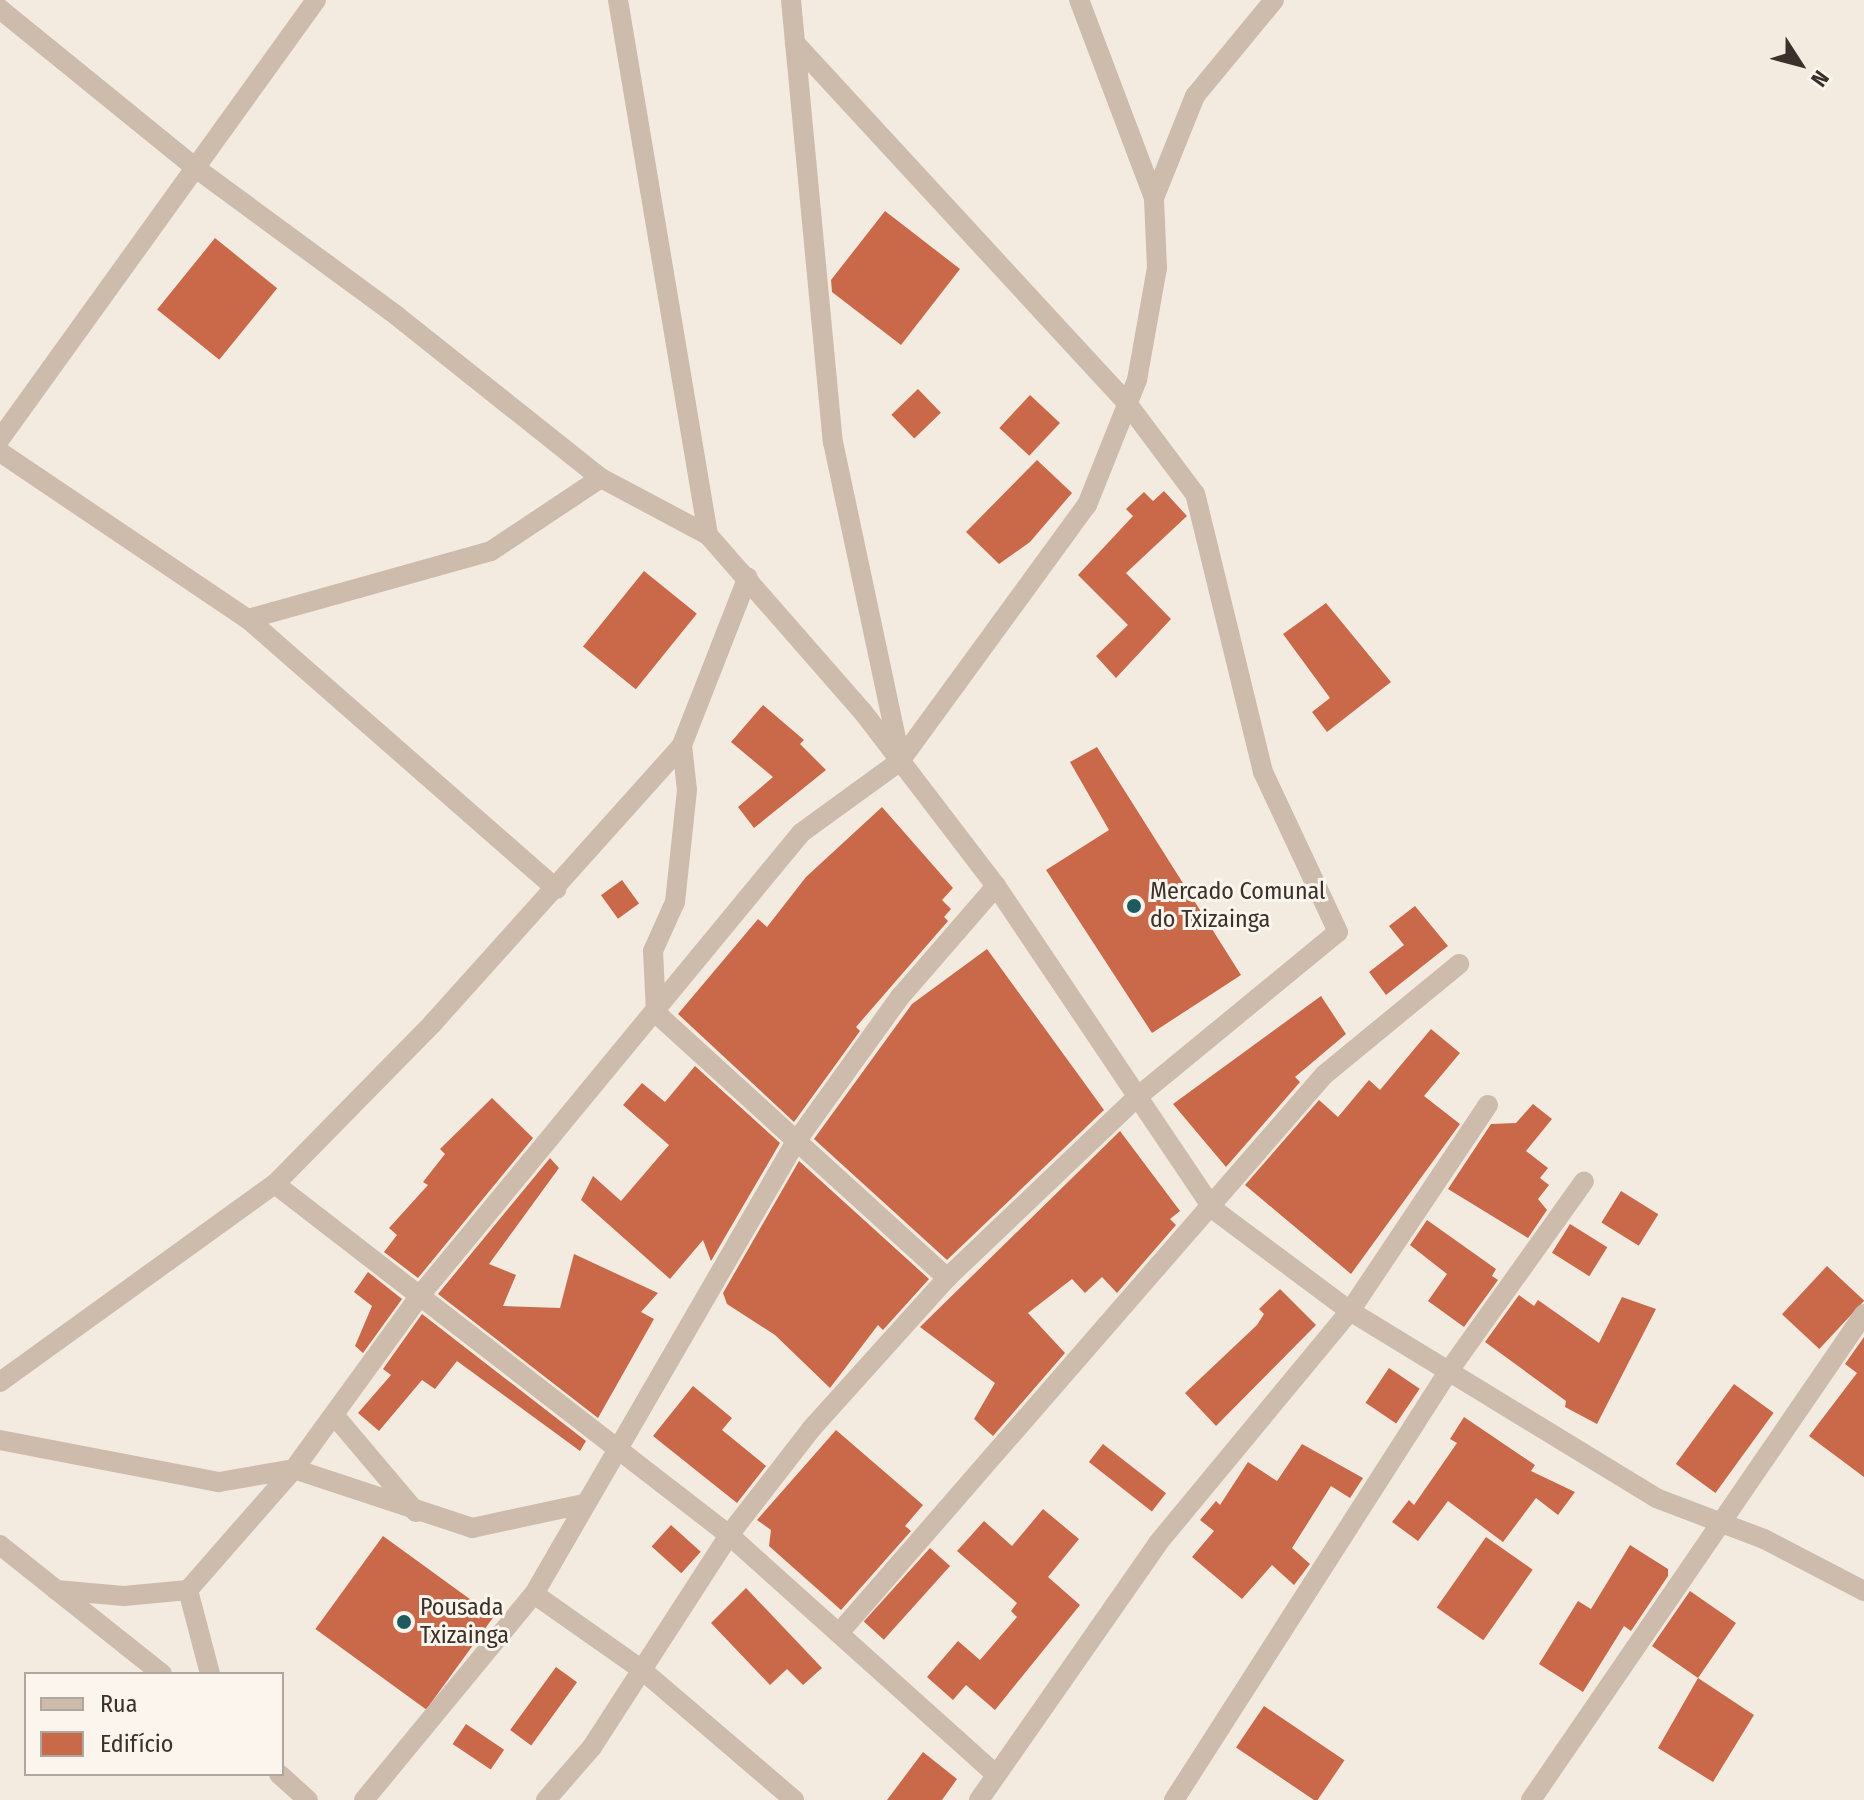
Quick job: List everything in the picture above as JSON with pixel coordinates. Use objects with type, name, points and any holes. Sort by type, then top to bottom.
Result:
[{"type":"street","points":[[0,439],[193,166],[316,0]]},
{"type":"street","points":[[618,0],[708,535]]},
{"type":"street","points":[[791,0],[833,442],[900,761]]},
{"type":"street","points":[[56,1590],[124,1596],[188,1590],[294,1469],[422,1293],[656,1013],[801,833],[900,761],[1087,505],[1127,403],[1157,268],[1154,198],[1079,0]]},
{"type":"street","points":[[1154,198],[1195,96],[1274,0]]},
{"type":"street","points":[[0,9],[193,166],[397,316],[601,478],[708,535],[748,577],[900,761],[996,886],[1213,1209],[1350,1311],[1656,1498],[1764,1539],[1864,1591]]},
{"type":"street","points":[[546,1800],[592,1747],[729,1535],[812,1428],[947,1278],[1136,1098],[1338,932],[1263,772],[1195,494],[1127,403],[795,43]]},
{"type":"street","points":[[0,452],[248,619],[556,889]]},
{"type":"street","points":[[248,619],[491,551],[601,478]]},
{"type":"street","points":[[0,1382],[275,1184],[556,889],[682,745],[748,577]]},
{"type":"street","points":[[682,745],[687,790],[675,902],[653,951],[656,1013],[795,1143],[947,1278]]},
{"type":"street","points":[[364,1800],[534,1594],[617,1443],[795,1143],[900,997],[996,886]]},
{"type":"street","points":[[839,1633],[1213,1209],[1324,1075],[1459,964]]},
{"type":"street","points":[[979,1800],[993,1772],[1158,1543],[1350,1311],[1488,1105]]},
{"type":"street","points":[[1174,1800],[1448,1372],[1584,1181]]},
{"type":"street","points":[[275,1184],[617,1443],[729,1535],[993,1772]]},
{"type":"street","points":[[1531,1800],[1864,1314]]},
{"type":"street","points":[[334,1415],[416,1512]]},
{"type":"street","points":[[0,1440],[219,1482],[294,1469],[416,1512],[472,1528],[583,1504]]},
{"type":"street","points":[[0,1545],[159,1672]]},
{"type":"street","points":[[188,1590],[209,1672]]},
{"type":"street","points":[[534,1594],[642,1670],[794,1800]]},
{"type":"street","points":[[281,1776],[308,1800]]},
{"type":"building","points":[[885,211],[960,269],[901,345],[832,292],[831,280]]},
{"type":"building","points":[[215,238],[277,288],[219,360],[157,309]]},
{"type":"building","points":[[918,389],[941,413],[914,438],[891,415]]},
{"type":"building","points":[[1030,395],[1060,423],[1029,456],[999,428]]},
{"type":"building","points":[[1037,460],[1072,493],[1030,542],[999,564],[966,532]]},
{"type":"building","points":[[1164,491],[1187,516],[1126,573],[1171,619],[1116,678],[1096,656],[1128,625],[1078,575],[1133,516],[1126,509],[1144,492],[1153,501]]},
{"type":"building","points":[[644,571],[697,614],[636,689],[583,646]]},
{"type":"building","points":[[1326,603],[1391,682],[1327,732],[1312,712],[1330,698],[1283,634]]},
{"type":"building","points":[[763,705],[804,740],[800,744],[826,770],[754,828],[738,807],[773,777],[731,742]]},
{"type":"building","name":"Mercado Comunal do Txizainga","points":[[1097,747],[1241,975],[1152,1033],[1046,870],[1109,830],[1070,762]]},
{"type":"building","points":[[882,807],[953,888],[942,900],[951,909],[944,917],[948,921],[856,1027],[860,1031],[794,1122],[678,1014],[758,919],[767,927],[806,877]]},
{"type":"building","points":[[622,880],[639,903],[618,919],[601,895]]},
{"type":"building","points":[[1415,906],[1448,946],[1386,995],[1369,972],[1404,945],[1389,926]]},
{"type":"building","points":[[987,949],[1104,1110],[947,1260],[814,1139],[912,1004]]},
{"type":"building","points":[[1321,996],[1346,1034],[1295,1077],[1300,1082],[1226,1167],[1173,1104]]},
{"type":"building","points":[[1431,1029],[1460,1053],[1424,1096],[1460,1124],[1351,1274],[1245,1185],[1319,1100],[1338,1117],[1369,1080],[1380,1090]]},
{"type":"building","points":[[695,1066],[780,1143],[711,1261],[703,1240],[670,1279],[581,1200],[593,1176],[621,1201],[669,1145],[623,1105],[642,1083],[665,1102]]},
{"type":"building","points":[[492,1098],[533,1138],[418,1278],[384,1252],[397,1235],[389,1228],[428,1185],[423,1182],[445,1154],[440,1149]]},
{"type":"building","points":[[1533,1104],[1552,1119],[1526,1151],[1548,1168],[1540,1178],[1549,1185],[1538,1199],[1547,1210],[1528,1238],[1448,1189],[1491,1124],[1516,1123]]},
{"type":"building","points":[[1120,1131],[1180,1211],[1170,1219],[1176,1225],[1117,1293],[1102,1277],[1085,1293],[1072,1279],[1028,1313],[1065,1353],[993,1436],[974,1419],[995,1383],[920,1327]]},
{"type":"building","points":[[550,1158],[559,1168],[489,1264],[516,1275],[503,1306],[560,1308],[574,1254],[658,1293],[641,1312],[654,1319],[598,1418],[438,1294]]},
{"type":"building","points":[[799,1161],[929,1279],[883,1330],[878,1325],[830,1388],[775,1335],[727,1304],[723,1293]]},
{"type":"building","points":[[1621,1191],[1658,1214],[1639,1246],[1601,1222]]},
{"type":"building","points":[[1427,1220],[1496,1269],[1492,1276],[1498,1280],[1464,1327],[1428,1301],[1447,1274],[1410,1245]]},
{"type":"building","points":[[1570,1224],[1607,1247],[1589,1276],[1552,1253]]},
{"type":"building","points":[[1827,1266],[1864,1301],[1819,1349],[1782,1314]]},
{"type":"building","points":[[368,1272],[402,1299],[363,1353],[355,1346],[372,1306],[354,1292]]},
{"type":"building","points":[[1280,1289],[1316,1325],[1216,1426],[1185,1393],[1257,1325],[1264,1314],[1259,1309]]},
{"type":"building","points":[[1519,1295],[1534,1306],[1538,1300],[1599,1343],[1622,1297],[1656,1309],[1597,1424],[1565,1407],[1566,1401],[1485,1342]]},
{"type":"building","points":[[422,1314],[586,1441],[580,1451],[457,1361],[435,1389],[422,1380],[379,1431],[358,1413],[391,1375],[383,1369]]},
{"type":"building","points":[[1864,1337],[1864,1477],[1809,1436],[1857,1373],[1845,1364]]},
{"type":"building","points":[[1389,1368],[1420,1389],[1396,1424],[1366,1403]]},
{"type":"building","points":[[1734,1384],[1774,1413],[1715,1493],[1676,1464]]},
{"type":"building","points":[[693,1386],[732,1418],[722,1430],[766,1466],[737,1503],[653,1436]]},
{"type":"building","points":[[1464,1417],[1535,1465],[1531,1471],[1575,1492],[1558,1515],[1536,1498],[1503,1542],[1448,1501],[1418,1541],[1392,1522],[1409,1500],[1414,1505],[1457,1443],[1450,1439]]},
{"type":"building","points":[[836,1430],[923,1505],[905,1526],[911,1531],[841,1610],[769,1546],[771,1530],[757,1520]]},
{"type":"building","points":[[1103,1444],[1166,1493],[1152,1511],[1089,1462]]},
{"type":"building","points":[[1302,1444],[1363,1478],[1350,1498],[1331,1486],[1292,1548],[1310,1564],[1294,1585],[1272,1565],[1242,1599],[1192,1557],[1214,1531],[1200,1520],[1216,1501],[1220,1505],[1248,1462],[1277,1481]]},
{"type":"building","points":[[1043,1509],[1079,1539],[1048,1577],[1080,1605],[995,1710],[966,1685],[953,1700],[927,1677],[958,1641],[980,1660],[1017,1617],[1011,1611],[1017,1603],[957,1551],[984,1521],[1012,1546]]},
{"type":"building","points":[[671,1525],[701,1552],[681,1573],[652,1547]]},
{"type":"building","name":"Pousada Txizainga","points":[[383,1536],[494,1617],[426,1710],[315,1629]]},
{"type":"building","points":[[1486,1537],[1533,1570],[1483,1640],[1437,1607]]},
{"type":"building","points":[[1630,1545],[1668,1569],[1668,1576],[1631,1631],[1624,1626],[1583,1692],[1539,1664],[1578,1601],[1591,1609]]},
{"type":"building","points":[[930,1548],[950,1566],[884,1640],[864,1622]]},
{"type":"building","points":[[746,1588],[822,1668],[803,1685],[787,1669],[770,1685],[711,1623]]},
{"type":"building","points":[[1690,1591],[1736,1623],[1698,1678],[1652,1646]]},
{"type":"building","points":[[556,1667],[577,1682],[531,1745],[510,1730]]},
{"type":"building","points":[[1698,1678],[1754,1715],[1713,1782],[1658,1748]]},
{"type":"building","points":[[1264,1706],[1344,1760],[1318,1800],[1314,1800],[1236,1747]]},
{"type":"building","points":[[466,1724],[504,1750],[491,1770],[453,1744]]},
{"type":"building","points":[[923,1752],[957,1779],[942,1800],[887,1800]]},
{"type":"place","name":"Mercado Comunal do Txizainga","points":[[1134,906]]},
{"type":"place","name":"Pousada Txizainga","points":[[404,1622]]}]
